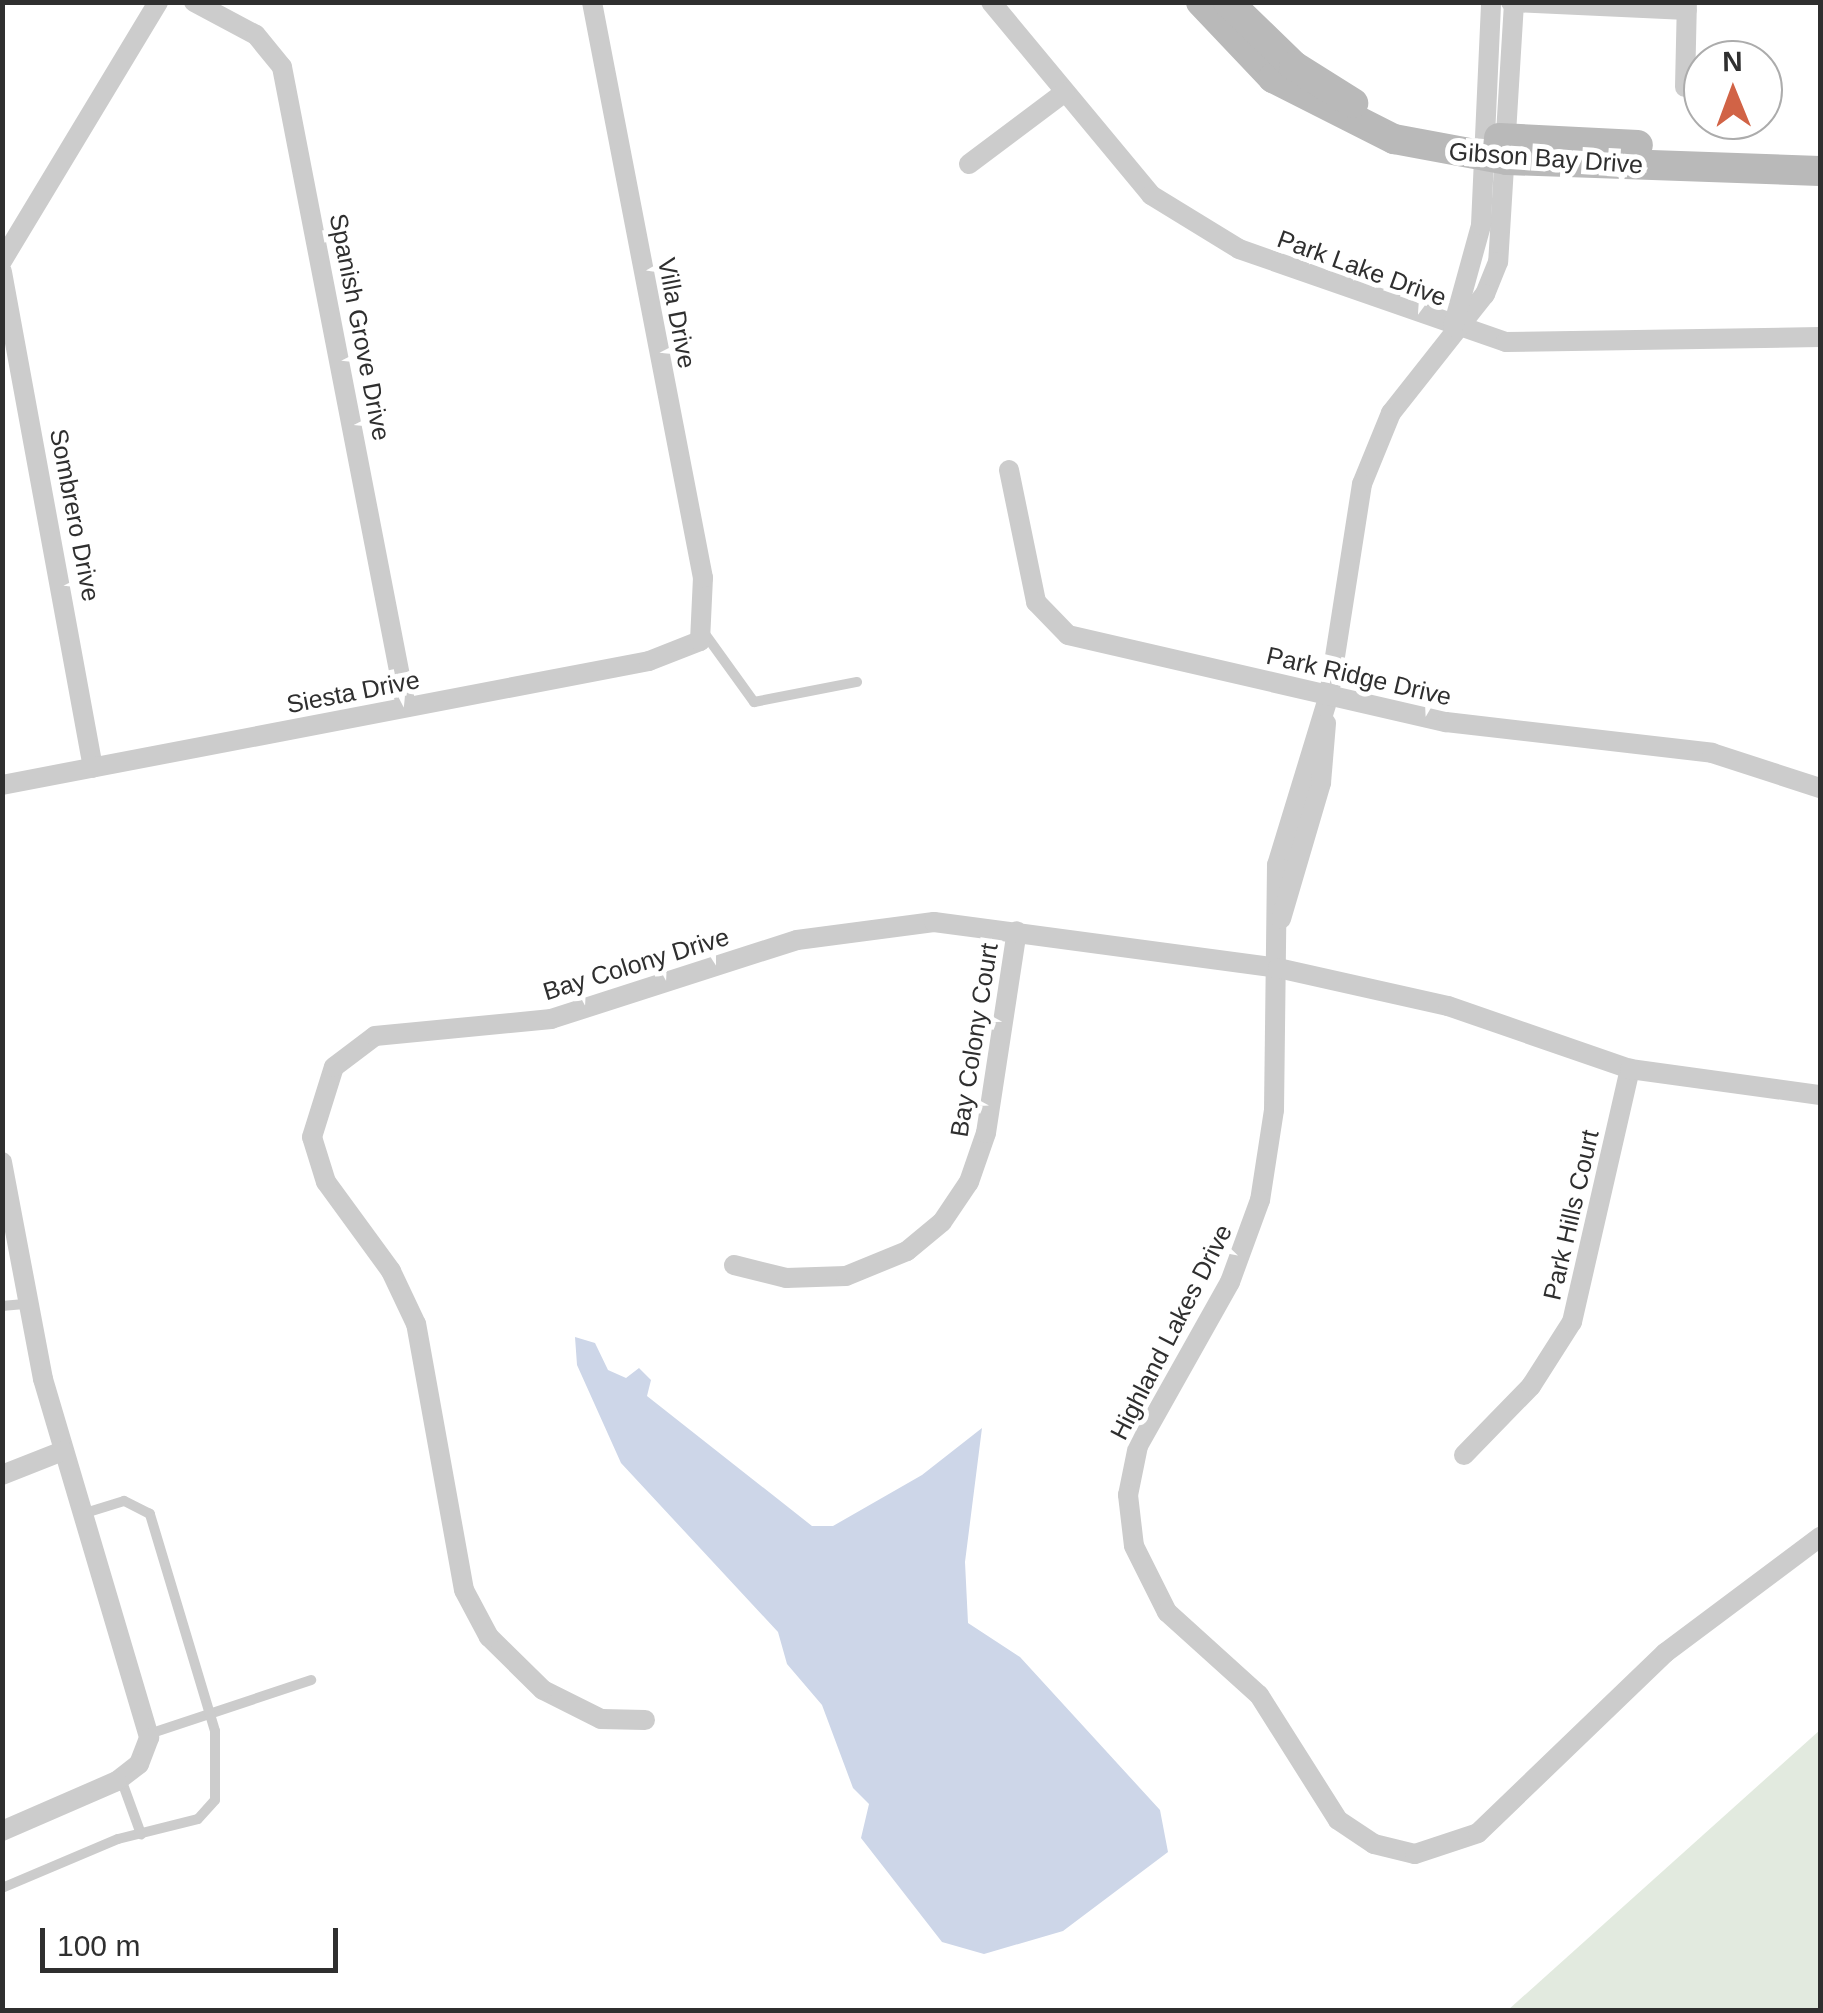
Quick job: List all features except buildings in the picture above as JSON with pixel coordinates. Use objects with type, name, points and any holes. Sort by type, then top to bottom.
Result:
[{"type":"street","points":[[2,262],[158,2]]},
{"type":"street","name":"Spanish Grove Drive","points":[[194,2],[224,9],[272,48],[288,88],[406,707]]},
{"type":"street","name":"Villa Drive","points":[[592,2],[703,578],[705,634]]},
{"type":"street","name":"Park Lake Drive","points":[[991,2],[1133,176],[1191,226],[1453,328],[1527,343],[1820,336]]},
{"type":"street","name":"Gibson Bay Drive","points":[[1201,2],[1260,68],[1330,115],[1394,140],[1820,171]]},
{"type":"street","name":"Gibson Bay Drive","points":[[1228,2],[1294,66],[1354,104],[1498,148],[1820,152]]},
{"type":"street","points":[[1491,2],[1498,148]]},
{"type":"street","points":[[1498,148],[1512,3],[1687,6],[1686,40]]},
{"type":"street","points":[[969,164],[1065,92]]},
{"type":"street","name":"Highland Lakes Drive","points":[[1281,920],[1310,831],[1369,459],[1404,392],[1453,328],[1476,250],[1498,148]]},
{"type":"street","name":"Sombrero Drive","points":[[2,272],[93,768]]},
{"type":"street","name":"Park Ridge Drive","points":[[1009,470],[1036,602],[1054,628],[1446,722],[1712,753],[1820,788]]},
{"type":"street","name":"Siesta Drive","points":[[2,785],[670,656],[705,634]]},
{"type":"street","name":"Highland Lakes Drive","points":[[1329,696],[1287,826],[1275,885],[1281,920],[1260,1200],[1230,1282],[1138,1446],[1129,1520],[1153,1592],[1259,1695],[1338,1820],[1374,1844],[1416,1854],[1478,1832],[1666,1654],[1820,1537]]},
{"type":"street","points":[[1287,826],[1310,831]]},
{"type":"street","name":"Bay Colony Drive","points":[[645,1720],[602,1719],[543,1690],[475,1614],[456,1564],[416,1324],[316,1160],[320,1089],[376,1036],[551,1018],[829,932],[934,922],[1278,968]]},
{"type":"street","name":"Bay Colony Court","points":[[734,1265],[786,1278],[846,1276],[907,1251],[942,1222],[970,1182],[986,1133],[1017,931]]},
{"type":"street","points":[[1278,968],[1448,1006],[1630,1069],[1820,1096]]},
{"type":"street","name":"Park Hills Court","points":[[1464,1455],[1531,1386],[1572,1322],[1630,1069]]},
{"type":"street","points":[[2,1162],[16,1206],[27,1304],[63,1451],[149,1734],[144,1756],[121,1778],[2,1831]]},
{"type":"street","points":[[2,1475],[63,1451]]},
{"type":"lane","points":[[705,634],[754,702],[857,682]]},
{"type":"lane","points":[[2,1306],[27,1304]]},
{"type":"lane","points":[[2,1888],[141,1834],[198,1819],[216,1800],[210,1714],[150,1514],[124,1501],[82,1514]]},
{"type":"lane","points":[[149,1734],[310,1680]]},
{"type":"lane","points":[[121,1778],[141,1834]]},
{"type":"shaded area","points":[[1820,1730],[1820,2010],[1508,2010]]},
{"type":"water","points":[[575,1337],[595,1343],[608,1370],[626,1378],[639,1368],[651,1380],[647,1396],[812,1526],[833,1526],[922,1475],[982,1428],[965,1562],[968,1623],[1020,1657],[1160,1810],[1168,1852],[1063,1931],[984,1954],[942,1942],[861,1838],[869,1804],[853,1788],[822,1705],[787,1664],[778,1632],[621,1463],[577,1365]]}]
